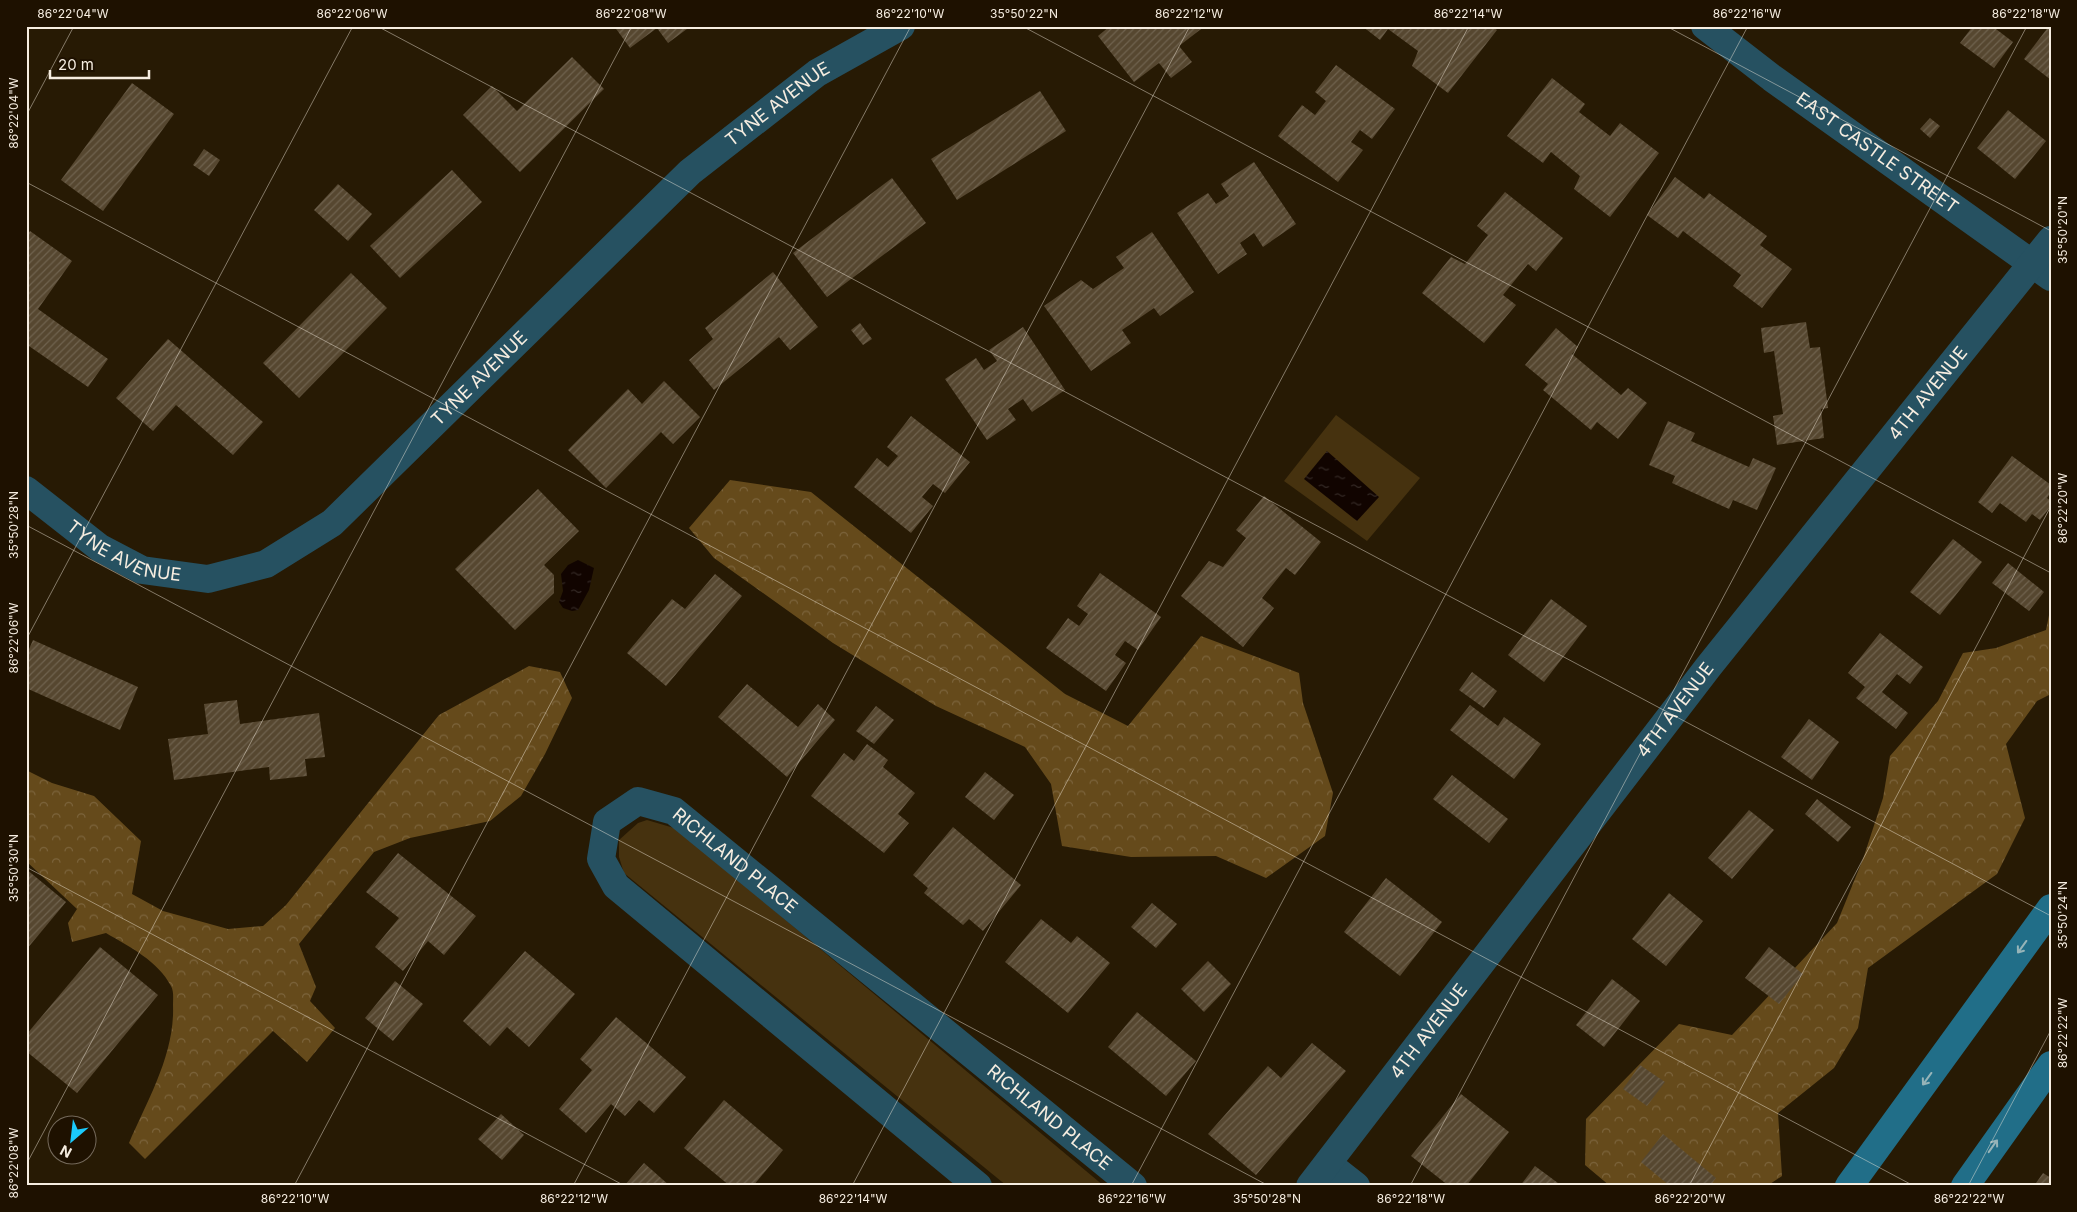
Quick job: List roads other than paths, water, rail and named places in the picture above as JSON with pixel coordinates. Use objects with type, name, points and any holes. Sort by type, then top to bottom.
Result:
[{"type":"main road","points":[[1849,1186],[2051,908]]},
{"type":"main road","points":[[1965,1186],[2051,1065]]},
{"type":"street","name":"TYNE AVENUE","points":[[26,490],[100,548],[142,570],[208,579],[266,564],[332,523],[690,172],[817,73],[901,26]]},
{"type":"street","name":"EAST CASTLE STREET","points":[[1705,26],[1772,78],[2041,270]]},
{"type":"street","name":"4TH AVENUE","points":[[1310,1186],[1703,674],[2041,270],[2051,240]]},
{"type":"street","name":"RICHLAND PLACE","points":[[978,1186],[616,886],[601,859],[607,822],[638,801],[674,811],[1133,1186]]},
{"type":"street","points":[[1328,1164],[1356,1186]]},
{"type":"water","points":[[1327,451],[1379,497],[1357,521],[1304,479]]},
{"type":"water","points":[[578,560],[594,568],[589,590],[578,610],[572,611],[563,608],[559,602],[563,591],[561,574],[568,565]]}]
